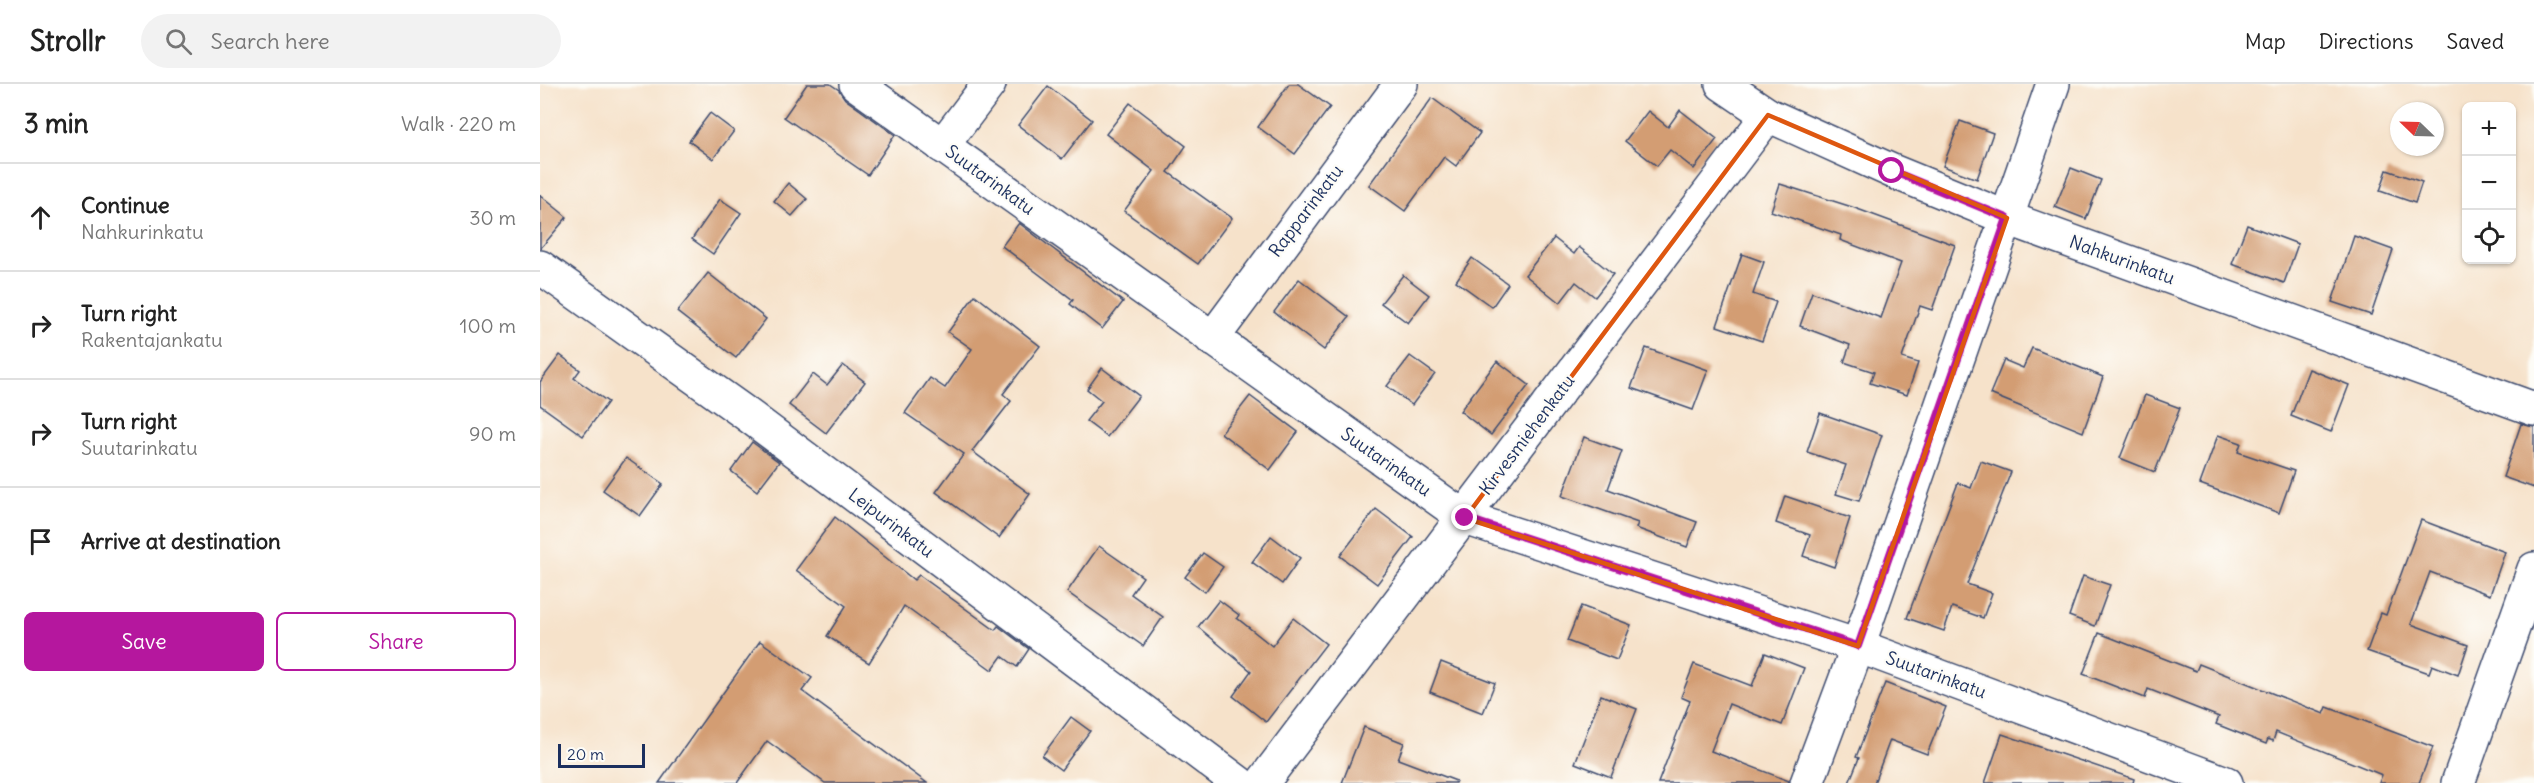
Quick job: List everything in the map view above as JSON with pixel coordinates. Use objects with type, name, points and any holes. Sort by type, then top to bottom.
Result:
[{"type":"street","name":"Suutarinkatu","points":[[856,84],[1465,518],[1858,646],[2226,783]]},
{"type":"street","points":[[942,146],[989,84]]},
{"type":"street","name":"Rapparinkatu","points":[[1212,339],[1401,84]]},
{"type":"street","name":"Nahkurinkatu","points":[[1722,84],[1768,115],[1892,171],[2007,218],[2534,409]]},
{"type":"street","points":[[1807,783],[1858,646],[2053,84]]},
{"type":"street","name":"Kirvesmiehenkatu","points":[[1262,783],[1465,518],[1768,115]]},
{"type":"street","name":"Leipurinkatu","points":[[540,267],[745,413],[1239,783]]},
{"type":"street","points":[[2458,783],[2534,569]]},
{"type":"highlighted area","points":[[1768,115],[2007,218],[1858,646],[1465,518]]},
{"type":"building","points":[[807,84],[830,84],[839,90],[845,99],[895,135],[868,175],[784,117]]},
{"type":"building","points":[[1289,84],[1298,84],[1330,107],[1295,154],[1258,127]]},
{"type":"building","points":[[1048,86],[1092,120],[1062,159],[1018,125]]},
{"type":"building","points":[[1432,98],[1480,133],[1456,166],[1444,157],[1405,211],[1369,185]]},
{"type":"building","points":[[1130,103],[1186,146],[1168,172],[1232,218],[1198,264],[1124,211],[1154,171],[1106,134]]},
{"type":"building","points":[[1680,110],[1717,139],[1694,169],[1670,150],[1657,166],[1625,141],[1648,111],[1668,127]]},
{"type":"building","points":[[710,113],[734,131],[713,159],[689,141]]},
{"type":"building","points":[[1960,121],[1993,133],[1977,179],[1943,166]]},
{"type":"building","points":[[2071,168],[2101,180],[2086,219],[2055,207]]},
{"type":"building","points":[[2387,170],[2422,182],[2415,203],[2380,191]]},
{"type":"building","points":[[788,183],[807,199],[792,216],[774,201]]},
{"type":"building","points":[[1780,184],[1852,207],[1955,245],[1932,310],[1920,306],[1902,358],[1918,363],[1907,395],[1870,383],[1874,372],[1844,362],[1850,345],[1800,326],[1812,292],[1881,318],[1901,263],[1840,240],[1841,235],[1771,211]]},
{"type":"building","points":[[540,195],[567,217],[540,249]]},
{"type":"building","points":[[720,199],[741,213],[713,254],[692,239]]},
{"type":"building","points":[[1019,223],[1123,302],[1102,329],[1070,304],[1073,300],[1002,246]]},
{"type":"building","points":[[2247,225],[2298,244],[2284,283],[2232,264]]},
{"type":"building","points":[[2354,236],[2393,250],[2371,315],[2332,302]]},
{"type":"building","points":[[1554,238],[1574,254],[1579,247],[1613,274],[1595,297],[1576,282],[1560,303],[1525,275]]},
{"type":"building","points":[[1742,254],[1764,262],[1753,294],[1776,302],[1762,341],[1717,326]]},
{"type":"building","points":[[1472,258],[1508,284],[1492,307],[1456,281]]},
{"type":"building","points":[[708,273],[766,319],[736,358],[677,312]]},
{"type":"building","points":[[1403,275],[1429,295],[1408,323],[1381,303]]},
{"type":"building","points":[[1299,279],[1349,317],[1324,350],[1274,312]]},
{"type":"building","points":[[975,295],[1040,346],[1003,394],[1011,401],[972,451],[1030,494],[999,538],[936,492],[964,454],[905,413],[930,378],[945,388],[972,349],[948,332]]},
{"type":"building","points":[[1646,348],[1708,370],[1693,410],[1631,388]]},
{"type":"building","points":[[2032,348],[2103,377],[2083,432],[1990,394],[2004,360],[2023,368]]},
{"type":"building","points":[[560,355],[580,370],[574,378],[608,402],[583,436],[540,405],[540,382]]},
{"type":"building","points":[[1410,356],[1435,374],[1412,405],[1387,386]]},
{"type":"building","points":[[1497,361],[1529,385],[1491,435],[1460,411]]},
{"type":"building","points":[[843,365],[865,382],[826,433],[789,405],[813,374],[827,385]]},
{"type":"building","points":[[1102,368],[1139,396],[1107,437],[1086,421],[1102,401],[1087,389]]},
{"type":"building","points":[[2309,369],[2349,385],[2331,432],[2291,416]]},
{"type":"building","points":[[2145,395],[2180,408],[2155,472],[2120,458]]},
{"type":"building","points":[[1250,396],[1298,432],[1270,470],[1221,433]]},
{"type":"building","points":[[1820,413],[1882,435],[1859,501],[1836,494],[1846,465],[1807,452]]},
{"type":"building","points":[[2521,424],[2534,427],[2534,488],[2503,477]]},
{"type":"building","points":[[2218,435],[2241,443],[2238,452],[2294,471],[2279,513],[2200,484]]},
{"type":"building","points":[[1584,437],[1622,451],[1608,489],[1697,522],[1687,547],[1636,528],[1638,523],[1562,496]]},
{"type":"building","points":[[752,442],[779,462],[757,491],[731,471]]},
{"type":"building","points":[[626,458],[663,484],[640,516],[603,490]]},
{"type":"building","points":[[1981,461],[2011,472],[1967,584],[1992,593],[1983,618],[1952,607],[1944,631],[1907,618],[1958,483],[1971,488]]},
{"type":"building","points":[[1785,496],[1850,518],[1834,567],[1803,556],[1810,535],[1776,523]]},
{"type":"building","points":[[1376,509],[1413,537],[1377,584],[1340,556]]},
{"type":"building","points":[[835,517],[914,580],[919,575],[995,630],[998,626],[1029,649],[1017,667],[1002,656],[992,670],[904,606],[869,663],[827,636],[846,606],[796,570]]},
{"type":"building","points":[[2421,520],[2505,552],[2490,595],[2430,572],[2411,624],[2468,645],[2458,675],[2432,665],[2429,673],[2367,651],[2381,613],[2386,615]]},
{"type":"building","points":[[1271,536],[1300,558],[1282,584],[1252,562]]},
{"type":"building","points":[[1099,546],[1143,577],[1131,594],[1163,617],[1143,646],[1067,592]]},
{"type":"building","points":[[1203,553],[1223,567],[1205,592],[1185,577]]},
{"type":"building","points":[[2083,576],[2110,585],[2095,626],[2069,616]]},
{"type":"building","points":[[1219,600],[1272,646],[1293,618],[1326,644],[1266,722],[1233,696],[1251,671],[1198,627]]},
{"type":"building","points":[[1581,606],[1631,625],[1617,660],[1567,641]]},
{"type":"building","points":[[2099,633],[2196,671],[2199,664],[2324,714],[2327,707],[2433,747],[2419,783],[2379,783],[2382,775],[2276,732],[2273,741],[2268,739],[2266,744],[2216,724],[2219,717],[2148,689],[2145,698],[2083,674]]},
{"type":"building","points":[[760,641],[812,678],[802,691],[927,783],[825,783],[767,741],[737,783],[659,783]]},
{"type":"building","points":[[1765,653],[1804,668],[1782,725],[1729,704],[1711,751],[1789,781],[1789,783],[1658,783],[1690,701],[1681,697],[1694,664],[1752,686]]},
{"type":"building","points":[[1441,662],[1495,683],[1483,713],[1430,692]]},
{"type":"building","points":[[1885,683],[1946,707],[1927,754],[1890,740],[1874,783],[1849,783],[1859,758],[1856,757]]},
{"type":"building","points":[[1601,695],[1637,709],[1611,777],[1575,763]]},
{"type":"building","points":[[1071,717],[1090,731],[1061,770],[1042,756]]},
{"type":"building","points":[[1364,727],[1404,743],[1398,759],[1456,781],[1455,783],[1342,783]]},
{"type":"building","points":[[2002,734],[2134,779],[2133,783],[1985,783]]},
{"type":"route","points":[[1465,518],[1858,646],[2007,218],[1892,171]]}]
